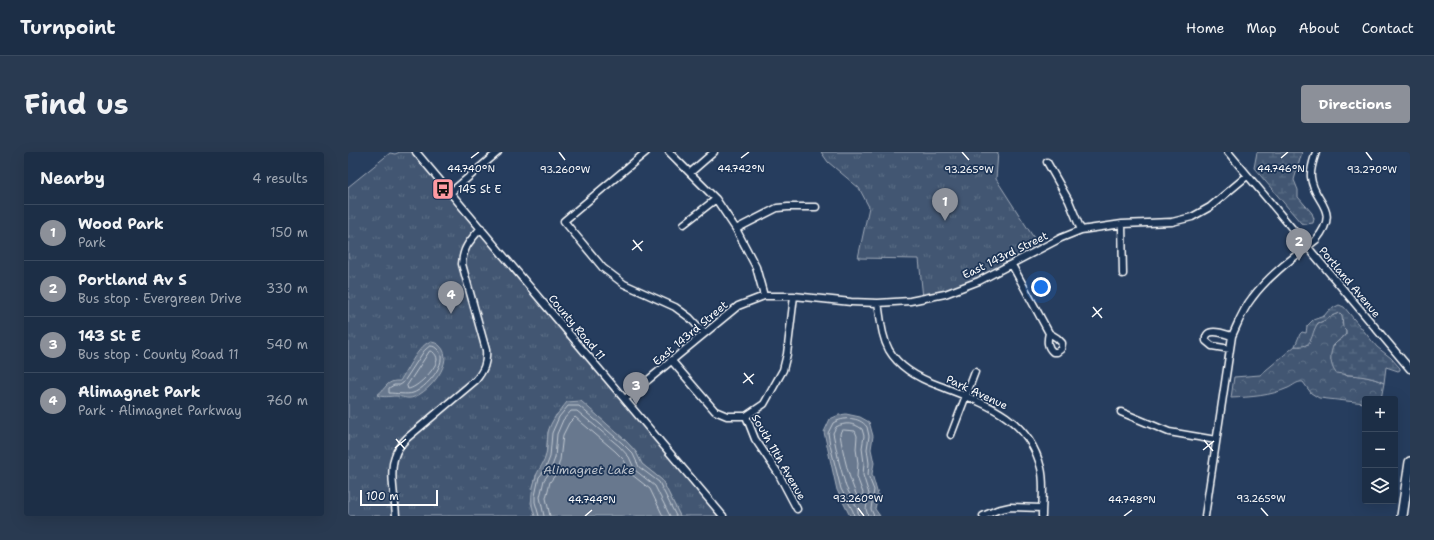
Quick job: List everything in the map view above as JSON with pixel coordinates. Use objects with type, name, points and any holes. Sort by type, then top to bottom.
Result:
[{"type":"highway","points":[[1402,516],[1410,462]]},
{"type":"street","name":"County Road 11","points":[[416,152],[723,516]]},
{"type":"street","points":[[450,192],[498,152]]},
{"type":"street","points":[[646,152],[564,221],[603,268],[624,284],[675,307],[690,318],[704,333]]},
{"type":"street","points":[[669,152],[691,172],[716,199],[736,229],[756,267],[764,296]]},
{"type":"street","points":[[691,172],[714,152]]},
{"type":"street","name":"Portland Avenue","points":[[1228,152],[1410,369]]},
{"type":"street","points":[[1205,516],[1232,336],[1240,317],[1251,298],[1268,281],[1316,240],[1323,232],[1326,224],[1327,215],[1325,205],[1313,187],[1310,176],[1316,152]]},
{"type":"street","points":[[1047,162],[1069,201],[1081,230]]},
{"type":"street","name":"East 143rd Street","points":[[625,399],[738,306],[764,296],[794,296],[851,302],[878,303],[910,301],[945,294],[980,282],[1061,238],[1081,230],[1122,224],[1172,222],[1192,217],[1210,207],[1247,176]]},
{"type":"street","points":[[684,224],[716,199]]},
{"type":"street","points":[[736,229],[777,208],[788,206],[816,207]]},
{"type":"street","points":[[1122,224],[1123,274]]},
{"type":"street","points":[[396,516],[393,471],[395,456],[400,446],[407,438],[476,380],[484,370],[486,350],[462,264],[463,254],[467,245],[481,228]]},
{"type":"street","points":[[1012,265],[1049,333]]},
{"type":"street","points":[[746,416],[764,404],[783,370],[787,354],[794,296]]},
{"type":"street","name":"Park Avenue","points":[[878,303],[883,336],[890,350],[899,362],[920,379],[965,396],[1002,413],[1015,423],[1028,438],[1036,452],[1041,468],[1043,483],[1042,516]]},
{"type":"street","points":[[1230,349],[1212,346],[1206,341],[1206,337],[1207,334],[1211,332],[1232,336]]},
{"type":"street","name":"South 11th Avenue","points":[[671,360],[715,410],[727,416],[746,416],[755,439],[778,473],[797,509]]},
{"type":"street","points":[[950,435],[975,372]]},
{"type":"street","points":[[1121,412],[1169,432],[1216,440]]},
{"type":"street","points":[[983,516],[997,510],[1010,507],[1042,508]]},
{"type":"green space","points":[[400,152],[416,152],[723,516],[680,516],[662,480],[642,464],[636,452],[625,440],[592,411],[556,415],[548,432],[546,456],[542,468],[536,475],[531,503],[535,516],[348,516],[348,187],[390,153],[395,154]]},
{"type":"green space","points":[[821,152],[998,152],[996,179],[1041,249],[979,281],[923,298],[919,259],[858,258],[869,207],[859,188],[828,162]]},
{"type":"green space","points":[[1257,152],[1302,152],[1294,180],[1298,190],[1298,197],[1312,213],[1314,219],[1313,223],[1301,223],[1254,168]]},
{"type":"green space","points":[[1339,305],[1344,307],[1377,347],[1391,358],[1400,368],[1398,371],[1386,367],[1384,383],[1366,377],[1336,373],[1332,367],[1332,348],[1346,334],[1346,330],[1343,327],[1342,315],[1340,313],[1318,323],[1309,343],[1306,345],[1295,346],[1300,334],[1302,332],[1306,333],[1307,326],[1313,320],[1324,316],[1329,310]]},
{"type":"green space","points":[[1340,313],[1343,316],[1342,324],[1346,330],[1346,334],[1333,346],[1331,360],[1345,375],[1355,375],[1375,379],[1384,383],[1382,396],[1362,396],[1362,403],[1319,398],[1311,393],[1303,382],[1301,382],[1281,391],[1253,397],[1231,398],[1234,377],[1260,375],[1295,346],[1309,344],[1313,330],[1318,323]]},
{"type":"water","points":[[429,342],[434,342],[440,346],[444,352],[445,360],[439,375],[433,383],[420,394],[411,398],[396,396],[384,397],[377,395],[389,383],[400,381],[417,354]]},
{"type":"water","name":"Alimagnet Lake","points":[[581,401],[625,440],[636,452],[642,464],[662,480],[680,516],[535,516],[532,506],[532,492],[537,475],[546,455],[548,433],[551,424],[567,402]]},
{"type":"water","points":[[846,414],[860,417],[869,422],[870,425],[873,436],[871,449],[874,463],[872,474],[878,495],[875,509],[880,516],[850,516],[837,490],[824,432],[830,419]]},
{"type":"place","name":"145 St E","points":[[443,189]]},
{"type":"place","name":"Wood Park","points":[[945,221]]},
{"type":"place","name":"Portland Av S","points":[[1299,261]]},
{"type":"place","name":"Alimagnet Park","points":[[451,314]]},
{"type":"place","name":"143 St E","points":[[636,405]]}]
